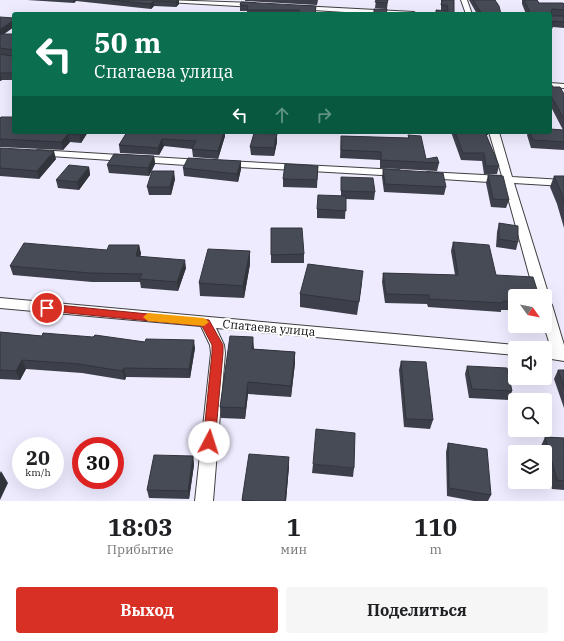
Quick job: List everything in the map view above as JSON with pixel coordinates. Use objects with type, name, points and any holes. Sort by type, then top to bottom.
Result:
[{"type":"street","points":[[167,0],[263,5]]},
{"type":"street","points":[[464,0],[469,12]]},
{"type":"street","points":[[295,7],[380,12]]},
{"type":"street","points":[[552,85],[564,86]]},
{"type":"street","points":[[495,134],[540,289]]},
{"type":"street","points":[[24,153],[564,183]]},
{"type":"street","name":"Спатаева улица","points":[[0,303],[508,349]]},
{"type":"street","points":[[204,501],[218,353],[217,345],[206,322]]},
{"type":"street","points":[[552,326],[562,355],[552,354]]},
{"type":"building","points":[[111,0],[178,0],[176,2],[154,1],[150,4]]},
{"type":"building","points":[[376,0],[388,0],[387,3],[375,2]]},
{"type":"building","points":[[442,0],[454,0],[454,12],[436,12],[436,10],[448,11],[447,5],[441,5]]},
{"type":"building","points":[[473,0],[495,0],[500,12],[481,12]]},
{"type":"building","points":[[524,0],[537,0],[539,3],[564,4],[564,10],[552,9],[552,12],[530,12]]},
{"type":"building","points":[[241,2],[316,6],[315,12],[299,12],[299,10],[247,10],[248,6],[240,5]]},
{"type":"building","points":[[374,9],[387,9],[386,12],[374,12]]},
{"type":"building","points":[[552,16],[564,16],[564,22],[553,21],[554,23],[552,22]]},
{"type":"building","points":[[0,17],[12,18],[12,21],[0,29]]},
{"type":"building","points":[[0,34],[12,34],[12,50],[0,48]]},
{"type":"building","points":[[0,54],[12,56],[12,73],[0,73]]},
{"type":"building","points":[[552,85],[553,87],[560,87],[564,94],[564,119],[552,98]]},
{"type":"building","points":[[12,117],[12,134],[68,134],[61,142],[0,139],[0,118]]},
{"type":"building","points":[[552,129],[564,130],[564,142],[533,140],[531,134],[552,134]]},
{"type":"building","points":[[126,134],[223,134],[218,151],[192,149],[196,141],[162,139],[158,148],[119,145]]},
{"type":"building","points":[[254,134],[277,134],[274,148],[250,147]]},
{"type":"building","points":[[456,134],[486,134],[499,166],[486,166],[484,153],[463,153]]},
{"type":"building","points":[[408,135],[421,136],[426,159],[437,157],[439,163],[381,160],[381,152],[341,150],[341,136],[409,138]]},
{"type":"building","points":[[0,148],[54,151],[37,171],[0,168]]},
{"type":"building","points":[[114,154],[154,156],[148,168],[107,165]]},
{"type":"building","points":[[188,158],[241,161],[237,174],[183,168]]},
{"type":"building","points":[[285,164],[318,166],[317,180],[283,179]]},
{"type":"building","points":[[69,165],[89,167],[77,182],[56,180]]},
{"type":"building","points":[[383,169],[443,173],[446,187],[385,184]]},
{"type":"building","points":[[152,171],[174,171],[170,187],[147,187]]},
{"type":"building","points":[[488,175],[503,176],[509,200],[493,199]]},
{"type":"building","points":[[554,176],[564,176],[564,203],[561,192]]},
{"type":"building","points":[[341,177],[373,178],[375,192],[341,191]]},
{"type":"building","points":[[318,195],[346,196],[346,211],[317,209]]},
{"type":"building","points":[[499,223],[518,226],[518,242],[499,239]]},
{"type":"building","points":[[271,228],[302,228],[304,254],[271,255]]},
{"type":"building","points":[[453,242],[489,245],[496,275],[533,277],[537,289],[508,289],[508,301],[503,301],[503,303],[429,299],[429,295],[386,294],[383,273],[458,275]]},
{"type":"building","points":[[24,243],[107,250],[109,245],[139,245],[136,256],[185,260],[177,282],[139,279],[142,274],[90,273],[10,266]]},
{"type":"building","points":[[208,249],[250,251],[243,286],[199,283]]},
{"type":"building","points":[[308,264],[363,271],[359,302],[300,294]]},
{"type":"building","points":[[0,332],[42,336],[43,333],[93,337],[95,335],[145,342],[146,339],[194,340],[189,369],[124,368],[122,371],[79,364],[22,360],[16,371],[0,370]]},
{"type":"building","points":[[230,336],[253,337],[252,349],[295,352],[291,386],[248,382],[245,408],[220,407]]},
{"type":"building","points":[[401,361],[426,362],[433,420],[406,419]]},
{"type":"building","points":[[467,366],[507,368],[508,385],[511,385],[512,391],[472,389]]},
{"type":"building","points":[[558,370],[564,370],[564,387]]},
{"type":"building","points":[[316,429],[355,433],[354,468],[313,464]]},
{"type":"building","points":[[545,437],[564,438],[564,481],[557,480],[552,462],[552,445],[547,445]]},
{"type":"building","points":[[448,443],[487,449],[491,495],[449,488]]},
{"type":"building","points":[[249,454],[289,457],[285,501],[242,500]]},
{"type":"building","points":[[154,455],[193,456],[188,491],[147,490]]},
{"type":"slow traffic","points":[[148,317],[204,322]]},
{"type":"route","points":[[47,308],[206,322],[214,337],[218,353],[209,442]]}]
